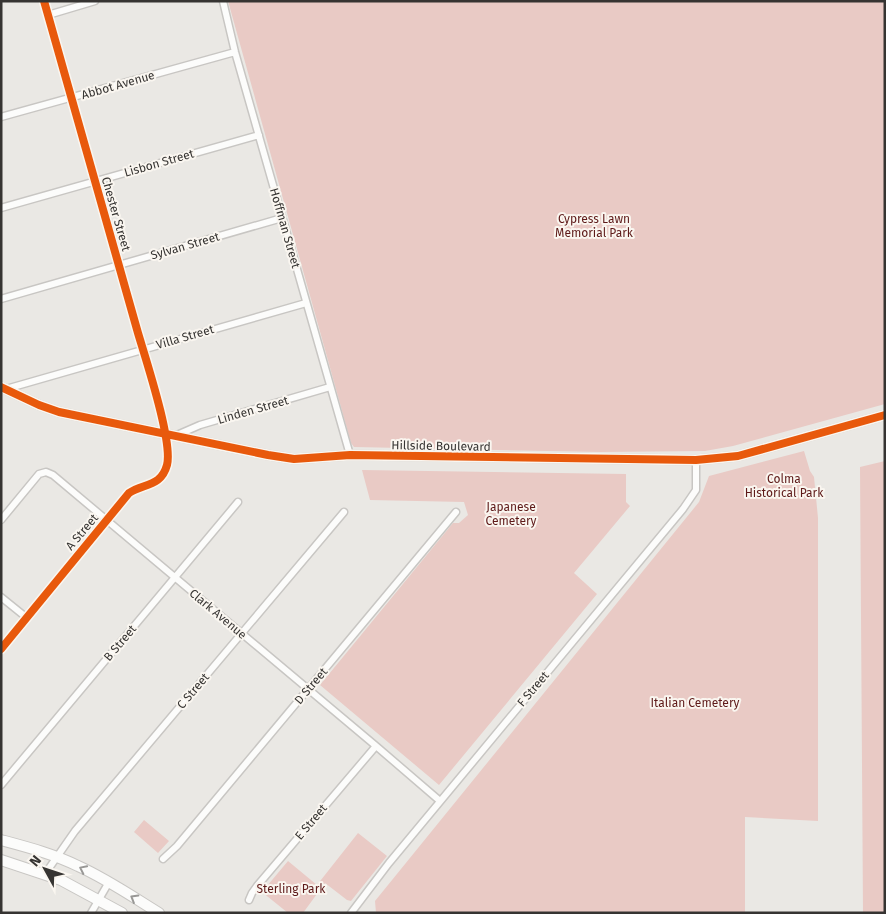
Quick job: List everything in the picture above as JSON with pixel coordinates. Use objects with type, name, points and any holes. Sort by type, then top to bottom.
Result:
[{"type":"main road","name":"Hillside Boulevard","points":[[4,388],[39,405],[59,412],[294,459],[350,455],[584,460],[696,460],[738,456],[885,415]]},
{"type":"main road","points":[[1,840],[78,866],[109,882],[159,913]]},
{"type":"main road","points":[[1,860],[45,874],[76,887],[122,913]]},
{"type":"street","name":"Chester Street","points":[[44,1],[165,433]]},
{"type":"street","points":[[48,15],[95,1]]},
{"type":"street","name":"Hoffman Street","points":[[223,1],[235,52],[350,455]]},
{"type":"street","name":"Abbot Avenue","points":[[1,117],[235,52]]},
{"type":"street","name":"Lisbon Street","points":[[1,208],[259,135]]},
{"type":"street","name":"Sylvan Street","points":[[1,299],[282,218]]},
{"type":"street","name":"Villa Street","points":[[4,388],[306,303]]},
{"type":"street","name":"Linden Street","points":[[177,435],[200,425],[330,387]]},
{"type":"street","name":"A Street","points":[[1,649],[129,493],[154,483],[164,472],[168,458],[165,433]]},
{"type":"street","name":"F Street","points":[[351,913],[388,863],[683,509],[696,490],[696,460]]},
{"type":"street","name":"Clark Avenue","points":[[1,520],[39,474],[46,472],[53,475],[440,801]]},
{"type":"street","name":"B Street","points":[[1,785],[238,502]]},
{"type":"street","name":"C Street","points":[[45,874],[75,831],[344,512]]},
{"type":"street","name":"D Street","points":[[163,859],[177,846],[456,512]]},
{"type":"street","points":[[1,597],[27,618]]},
{"type":"street","name":"E Street","points":[[249,900],[257,886],[376,746]]},
{"type":"street","points":[[91,913],[109,882]]},
{"type":"green space","name":"Cypress Lawn Memorial Park","points":[[228,1],[885,1],[885,404],[733,446],[705,451],[600,452],[354,447],[351,443]]},
{"type":"green space","name":"Italian Cemetery","points":[[804,451],[810,471],[814,477],[818,518],[818,821],[745,817],[745,913],[376,913],[375,901],[699,502],[709,476]]},
{"type":"green space","points":[[885,461],[885,913],[863,913],[860,467]]},
{"type":"green space","name":"Japanese Cemetery","points":[[362,470],[626,474],[626,502],[630,506],[574,573],[597,594],[439,785],[320,685],[453,523],[459,523],[468,515],[464,502],[370,500]]},
{"type":"green space","points":[[144,820],[169,841],[158,853],[134,832]]},
{"type":"green space","name":"Sterling Park","points":[[358,833],[387,856],[351,901],[325,883],[303,913],[288,913],[262,892],[288,861],[317,885]]},
{"type":"cycle path","points":[[1,649],[129,493],[151,484],[161,477],[167,465],[168,454],[158,401],[44,1]]},
{"type":"cycle path","points":[[1,387],[59,412],[294,459],[350,455],[696,460],[738,456],[885,415]]},
{"type":"park label","name":"Colma Historical Park","points":[[784,486]]}]
